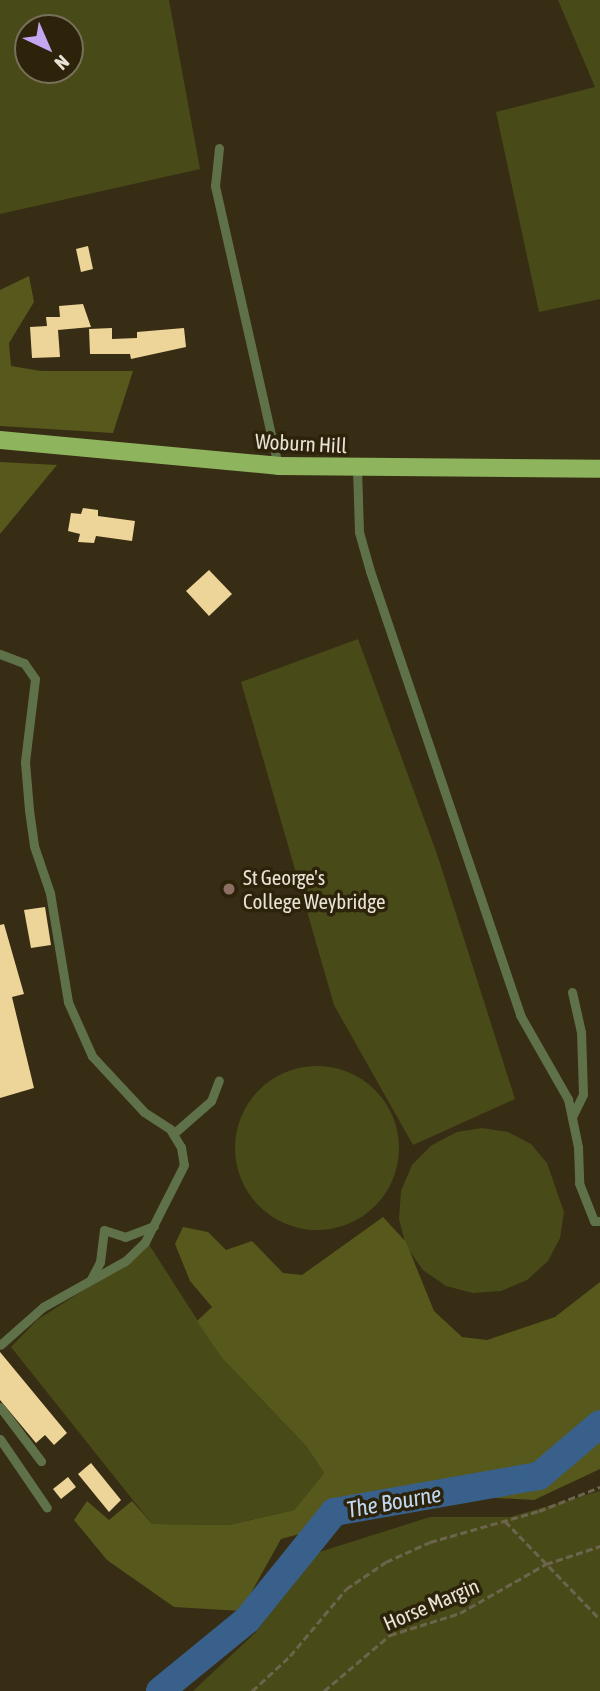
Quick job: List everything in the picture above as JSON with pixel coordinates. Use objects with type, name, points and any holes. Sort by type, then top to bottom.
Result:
[{"type":"main road","name":"Woburn Hill","points":[[0,440],[278,466],[600,469]]},
{"type":"lane","points":[[219,148],[215,186],[278,466]]},
{"type":"lane","points":[[357,468],[358,519],[370,571],[520,1015],[542,1048],[572,1117],[579,1183],[594,1221],[600,1221]]},
{"type":"lane","points":[[0,654],[23,663],[35,679],[25,762],[29,810],[34,846],[50,893],[68,1002],[92,1056],[144,1112],[173,1134],[181,1147],[184,1166],[154,1226],[125,1261],[43,1307],[0,1345]]},
{"type":"lane","points":[[572,992],[581,1032],[583,1094],[572,1117]]},
{"type":"lane","points":[[173,1134],[211,1101],[219,1080]]},
{"type":"lane","points":[[91,1280],[100,1262],[104,1230],[125,1237],[154,1226]]},
{"type":"lane","points":[[0,1407],[41,1461]]},
{"type":"lane","points":[[0,1439],[47,1508]]},
{"type":"path","points":[[252,1691],[290,1656],[346,1589],[386,1562],[430,1542],[600,1487]]},
{"type":"path","points":[[504,1520],[600,1619]]},
{"type":"path","name":"Horse Margin","points":[[324,1691],[390,1635],[460,1613],[546,1564],[600,1546]]},
{"type":"shaded area","points":[[0,0],[169,0],[200,169],[0,214]]},
{"type":"shaded area","points":[[558,0],[600,0],[600,299],[539,312],[496,112],[595,87]]},
{"type":"shaded area","points":[[29,276],[34,302],[9,343],[11,366],[41,371],[133,371],[113,433],[0,426],[0,290]]},
{"type":"shaded area","points":[[0,462],[57,465],[0,534]]},
{"type":"shaded area","points":[[358,639],[437,854],[515,1099],[413,1145],[334,1005],[241,682]]},
{"type":"shaded area","points":[[317,1066],[348,1073],[375,1090],[392,1117],[399,1148],[392,1179],[375,1206],[348,1223],[317,1230],[286,1223],[259,1206],[242,1179],[235,1148],[242,1117],[259,1090],[286,1073]]},
{"type":"shaded area","points":[[482,1128],[508,1132],[531,1144],[547,1163],[564,1212],[560,1238],[548,1261],[527,1280],[501,1291],[473,1293],[446,1286],[423,1270],[406,1246],[399,1219],[401,1191],[412,1165],[432,1145],[457,1132]]},
{"type":"shaded area","points":[[383,1217],[406,1242],[434,1311],[462,1337],[487,1340],[555,1317],[600,1282],[600,1469],[534,1500],[444,1495],[281,1539],[241,1611],[174,1607],[107,1560],[74,1520],[87,1501],[109,1520],[132,1501],[152,1524],[229,1525],[294,1510],[324,1473],[306,1446],[221,1357],[197,1321],[212,1307],[190,1281],[175,1244],[183,1227],[208,1232],[226,1250],[252,1241],[283,1273],[302,1275]]},
{"type":"shaded area","points":[[148,1243],[221,1357],[306,1446],[324,1473],[294,1510],[229,1525],[152,1524],[11,1347],[37,1320],[140,1254]]},
{"type":"shaded area","points":[[600,1491],[600,1691],[193,1691],[255,1633],[313,1554],[430,1517],[510,1517]]},
{"type":"building","points":[[88,246],[93,269],[81,272],[76,249]]},
{"type":"building","points":[[83,304],[91,327],[58,330],[60,357],[32,358],[30,327],[47,326],[46,317],[60,317],[59,306]]},
{"type":"building","points":[[112,328],[112,339],[137,338],[137,332],[184,328],[186,347],[131,359],[130,354],[90,354],[89,329]]},
{"type":"building","points":[[83,508],[98,510],[98,516],[135,521],[132,541],[96,536],[94,543],[78,542],[80,534],[68,531],[71,513],[81,514]]},
{"type":"building","points":[[209,570],[232,594],[209,616],[186,591]]},
{"type":"building","points":[[45,907],[51,945],[31,948],[24,910]]},
{"type":"building","points":[[4,924],[24,994],[12,997],[34,1088],[0,1098],[0,925]]},
{"type":"building","points":[[0,1352],[67,1433],[54,1445],[45,1435],[36,1443],[0,1400]]},
{"type":"building","points":[[91,1463],[121,1500],[109,1512],[78,1474]]},
{"type":"building","points":[[68,1477],[76,1487],[61,1499],[53,1489]]},
{"type":"waterway","name":"The Bourne","points":[[160,1691],[247,1620],[334,1512],[539,1476],[600,1424]]},
{"type":"place","name":"St George's College Weybridge","points":[[229,889]]}]
